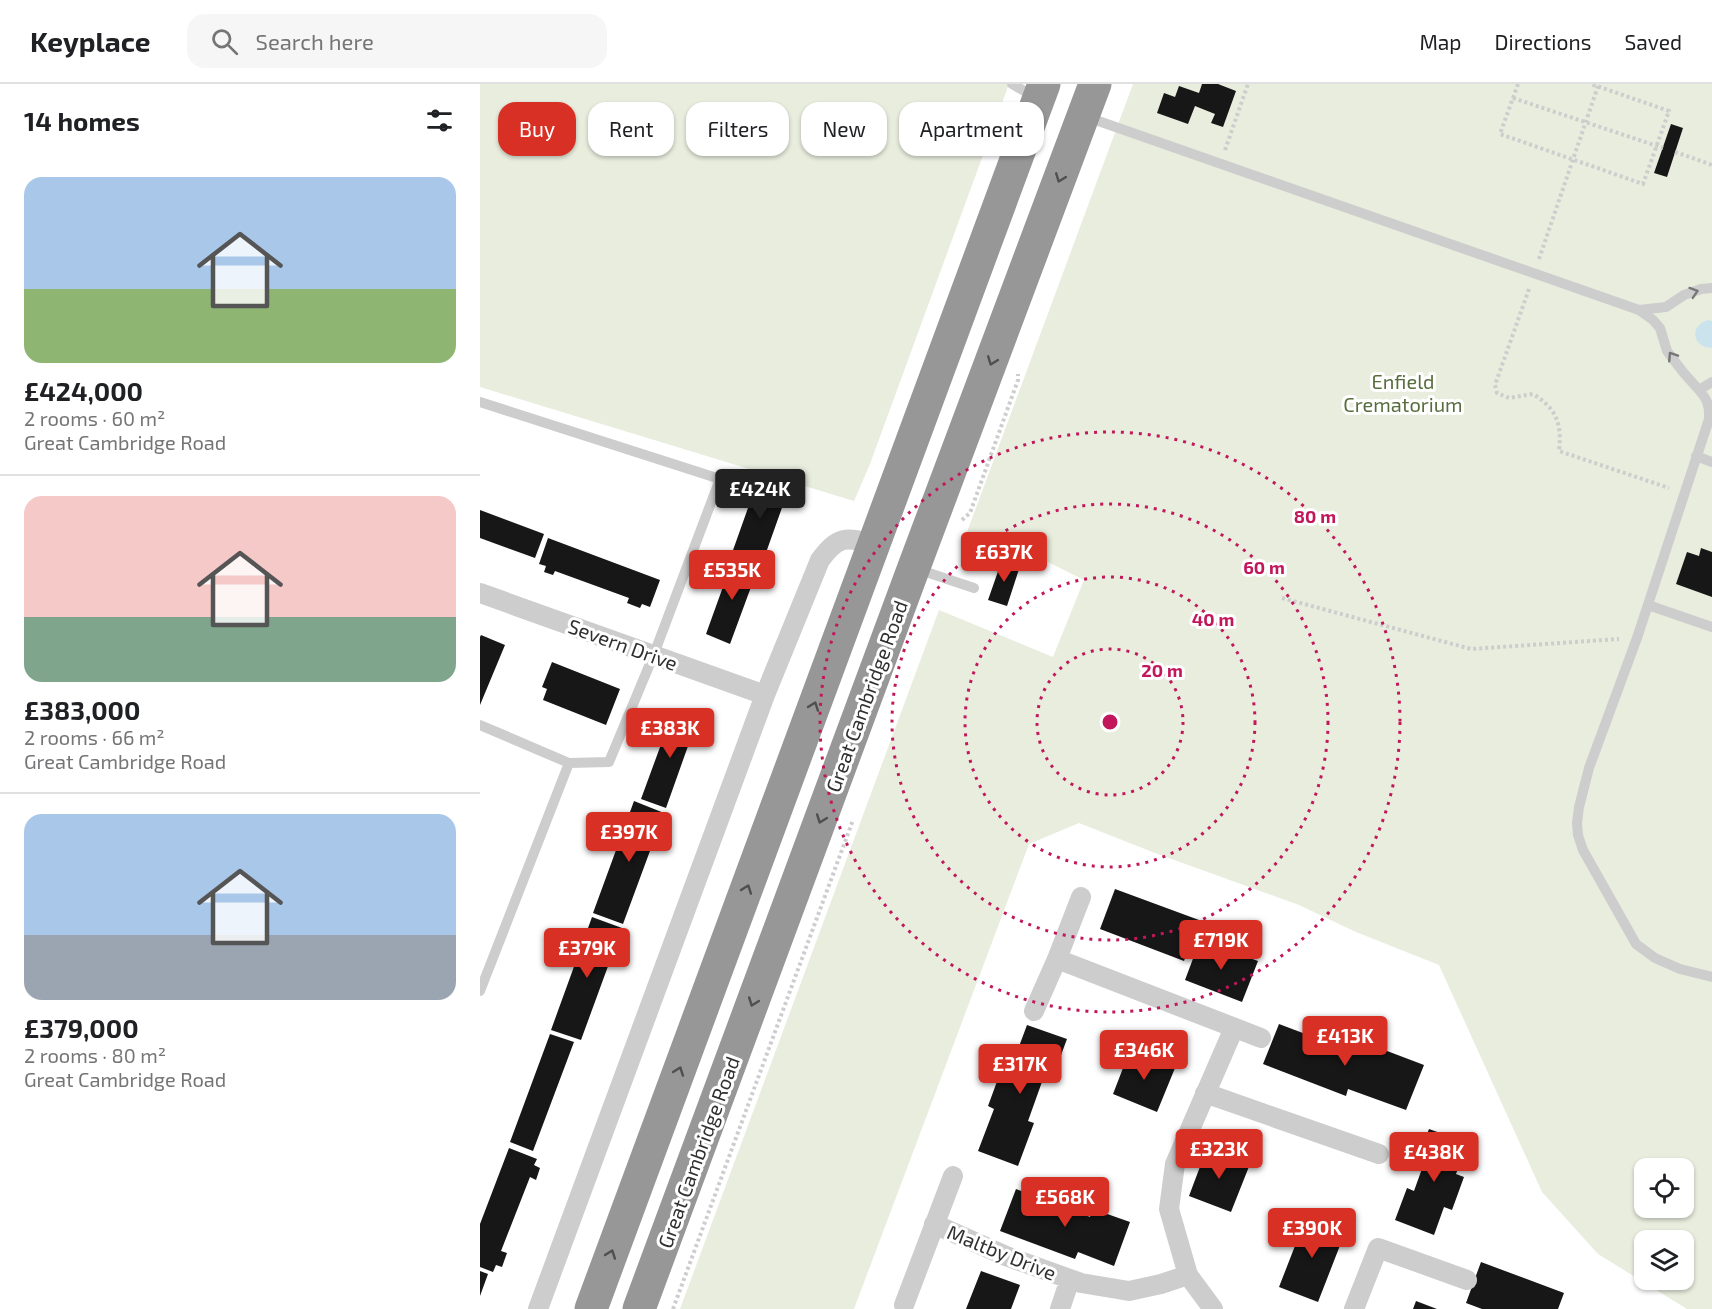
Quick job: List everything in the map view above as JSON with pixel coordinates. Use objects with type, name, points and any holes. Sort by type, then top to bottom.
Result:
[{"type":"highway","name":"Great Cambridge Road","points":[[639,1309],[1095,84]]},
{"type":"highway","points":[[591,1309],[874,545],[1032,89]]},
{"type":"street","points":[[538,1309],[765,695],[820,560],[831,546],[845,539],[856,539],[874,545]]},
{"type":"street","name":"Severn Drive","points":[[480,593],[765,695]]},
{"type":"street","points":[[1034,1011],[1081,897]]},
{"type":"street","points":[[1057,959],[1261,1038]]},
{"type":"street","points":[[1213,1309],[1188,1275],[1169,1209],[1175,1164],[1234,1028]]},
{"type":"street","points":[[1205,1094],[1379,1154]]},
{"type":"street","name":"Maltby Drive","points":[[904,1305],[953,1176]]},
{"type":"street","name":"Maltby Drive","points":[[934,1224],[1006,1256],[1081,1283],[1129,1291],[1188,1275]]},
{"type":"street","points":[[1354,1309],[1378,1248],[1467,1280]]},
{"type":"street","name":"Maltby Drive","points":[[1060,1309],[1070,1279]]},
{"type":"lane","points":[[1084,116],[1639,310],[1660,328],[1667,351],[1707,399],[1710,408],[1709,418],[1637,638],[1589,768],[1577,823],[1583,850],[1636,944],[1663,962],[1712,977]]},
{"type":"lane","points":[[1639,310],[1666,307],[1684,295],[1712,288]]},
{"type":"lane","points":[[1699,390],[1712,382]]},
{"type":"lane","points":[[480,402],[720,478],[654,654],[609,762],[569,763],[480,725]]},
{"type":"lane","points":[[1696,456],[1712,462]]},
{"type":"lane","points":[[914,567],[974,588]]},
{"type":"lane","points":[[1648,605],[1712,627]]},
{"type":"lane","points":[[480,991],[569,763]]},
{"type":"path","points":[[1220,165],[1248,84]]},
{"type":"path","points":[[1518,84],[1500,135],[1644,184],[1669,111],[1591,84]]},
{"type":"path","points":[[1598,86],[1495,385],[1497,393],[1509,398],[1533,394],[1545,402],[1555,414],[1559,424],[1559,451],[1684,493]]},
{"type":"path","points":[[1513,98],[1663,148]]},
{"type":"path","points":[[1675,152],[1712,165]]},
{"type":"path","points":[[960,522],[970,513],[1018,380],[1017,370]]},
{"type":"path","points":[[1282,598],[1471,649],[1637,638]]},
{"type":"path","points":[[673,1309],[854,819]]},
{"type":"green space","points":[[480,84],[1009,84],[1002,102],[899,102],[899,156],[983,156],[870,464],[854,501],[480,387]]},
{"type":"green space","name":"Enfield Crematorium","points":[[1133,84],[1712,84],[1712,1309],[1687,1309],[1656,1290],[1694,1290],[1694,1230],[1634,1230],[1634,1276],[1598,1254],[1542,1192],[1439,965],[1356,932],[1299,905],[1079,823],[1029,844],[854,1309],[680,1309],[939,610],[1053,657],[1084,580],[1038,557],[967,532]]},
{"type":"water","points":[[1708,320],[1712,321],[1712,348],[1700,344],[1695,336],[1698,326]]},
{"type":"building","points":[[1202,84],[1218,84],[1236,91],[1223,127],[1211,123],[1215,114],[1195,106],[1188,124],[1157,113],[1164,93],[1175,97],[1179,86],[1199,93]]},
{"type":"building","points":[[1671,124],[1683,128],[1667,177],[1654,173]]},
{"type":"building","points":[[759,477],[789,488],[762,564],[732,553]]},
{"type":"building","points":[[480,510],[544,534],[535,558],[480,538]]},
{"type":"building","points":[[548,538],[660,580],[650,607],[642,604],[640,608],[627,603],[629,598],[555,571],[553,575],[544,572],[546,566],[539,564]]},
{"type":"building","points":[[1701,548],[1712,552],[1712,597],[1676,584],[1687,552],[1699,556]]},
{"type":"building","points":[[733,559],[758,568],[730,644],[706,634]]},
{"type":"building","points":[[1002,560],[1020,566],[1007,606],[988,600]]},
{"type":"building","points":[[481,635],[505,645],[480,705],[480,637]]},
{"type":"building","points":[[552,662],[620,689],[606,725],[543,700],[547,689],[542,687]]},
{"type":"building","points":[[674,709],[698,718],[666,808],[641,799]]},
{"type":"building","points":[[634,801],[664,813],[623,924],[593,913]]},
{"type":"building","points":[[1115,889],[1199,920],[1184,961],[1100,929]]},
{"type":"building","points":[[592,917],[622,928],[581,1040],[551,1030]]},
{"type":"building","points":[[1200,940],[1258,961],[1242,1002],[1185,980]]},
{"type":"building","points":[[1279,1024],[1361,1055],[1366,1043],[1424,1065],[1406,1110],[1348,1089],[1346,1096],[1263,1064]]},
{"type":"building","points":[[1027,1025],[1067,1039],[1051,1082],[1043,1079],[1028,1121],[1034,1123],[1018,1166],[978,1151],[994,1109],[988,1106],[1003,1065],[1011,1068]]},
{"type":"building","points":[[550,1034],[574,1042],[533,1151],[510,1142]]},
{"type":"building","points":[[1130,1050],[1175,1068],[1157,1112],[1113,1094]]},
{"type":"building","points":[[1429,1129],[1468,1143],[1456,1174],[1464,1177],[1452,1210],[1444,1207],[1434,1235],[1395,1220],[1407,1188],[1414,1191],[1424,1163],[1417,1160]]},
{"type":"building","points":[[509,1148],[537,1159],[534,1165],[540,1168],[536,1180],[530,1177],[501,1251],[507,1253],[502,1267],[496,1265],[493,1272],[480,1267],[480,1224]]},
{"type":"building","points":[[1207,1148],[1250,1164],[1231,1212],[1189,1196]]},
{"type":"building","points":[[1016,1189],[1090,1217],[1093,1209],[1130,1222],[1114,1266],[1078,1252],[1075,1259],[1000,1231]]},
{"type":"building","points":[[1307,1215],[1346,1230],[1318,1302],[1279,1287]]},
{"type":"building","points":[[1481,1262],[1564,1293],[1558,1309],[1482,1309],[1466,1303]]},
{"type":"building","points":[[480,1271],[488,1274],[480,1296]]},
{"type":"building","points":[[981,1271],[1020,1285],[1011,1309],[966,1309]]},
{"type":"building","points":[[1416,1301],[1437,1309],[1413,1309]]}]
